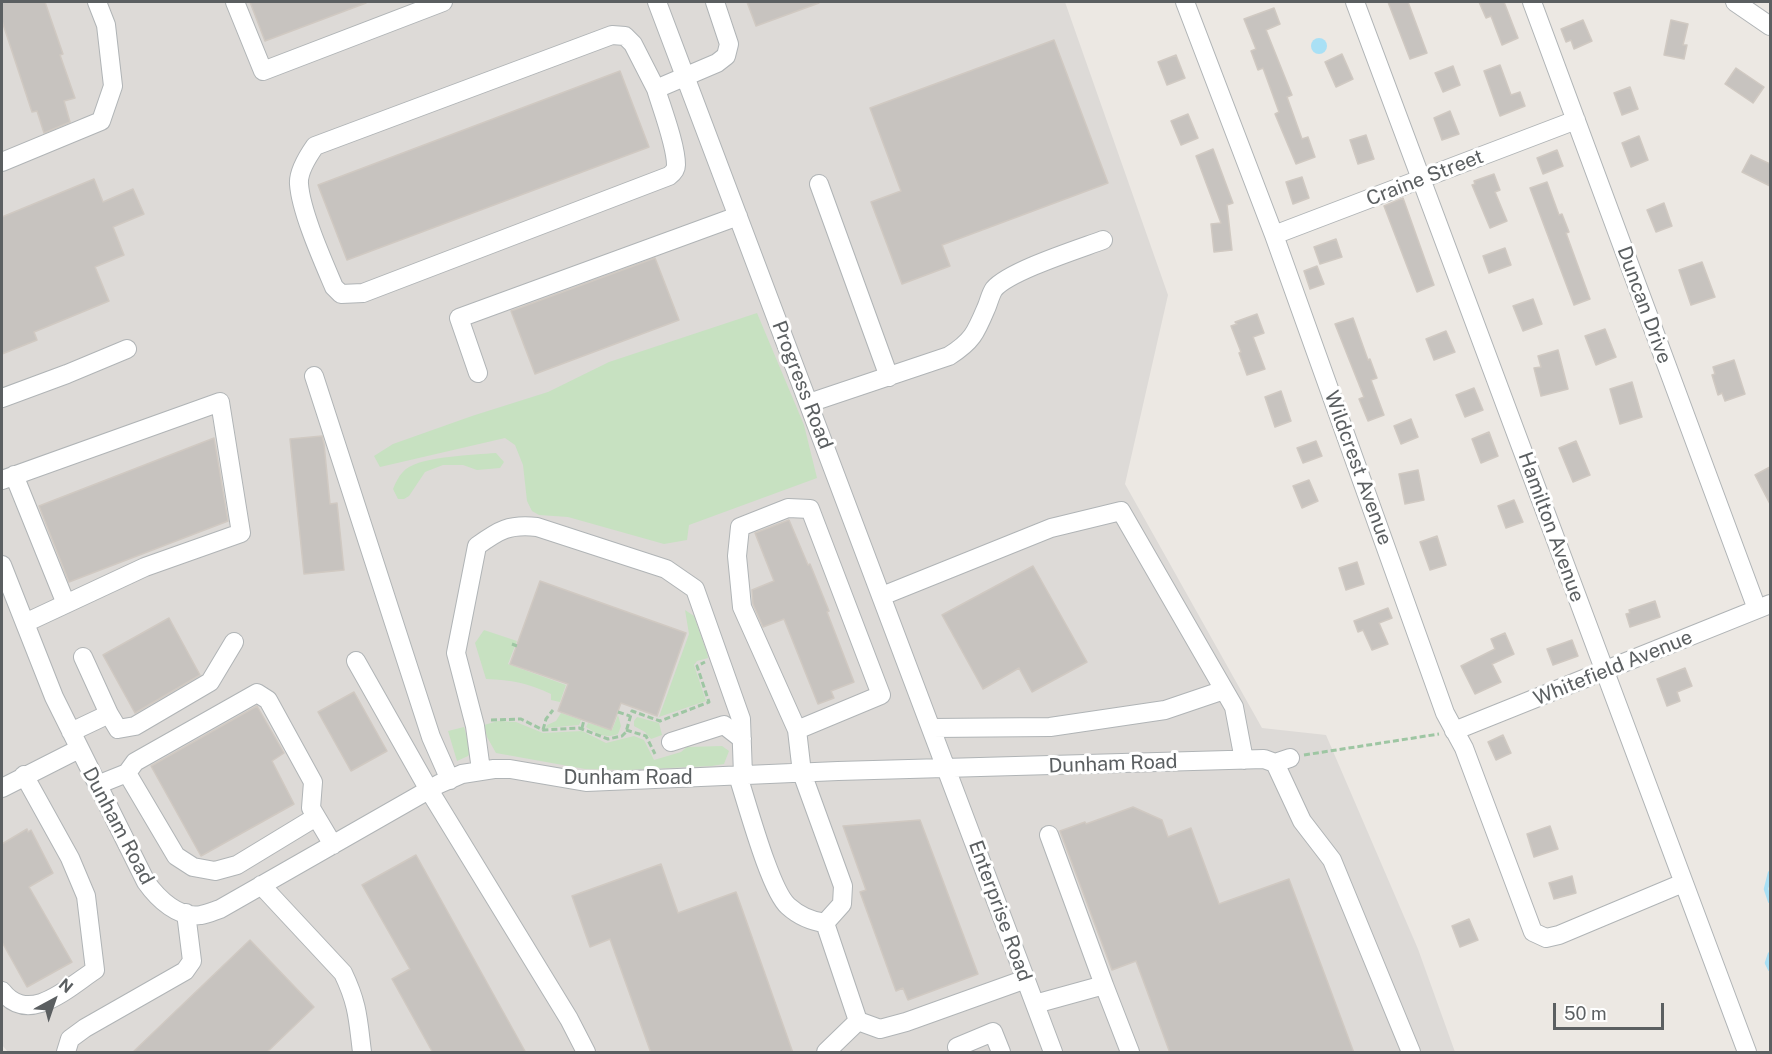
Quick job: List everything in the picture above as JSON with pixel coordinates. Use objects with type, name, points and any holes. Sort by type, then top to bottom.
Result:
[{"type":"street","points":[[3,156],[100,121],[113,86],[106,25],[97,2]]},
{"type":"street","points":[[235,2],[263,71],[443,2]]},
{"type":"street","name":"Progress Road","points":[[657,2],[947,769]]},
{"type":"street","points":[[656,89],[717,63],[726,56],[729,44],[715,2]]},
{"type":"street","name":"Wildcrest Avenue","points":[[1185,2],[1274,235],[1445,713],[1464,748],[1533,932],[1546,938],[1559,935],[1683,883]]},
{"type":"street","name":"Hamilton Avenue","points":[[1355,2],[1747,1053]]},
{"type":"street","name":"Duncan Drive","points":[[1532,2],[1764,607]]},
{"type":"street","points":[[1735,2],[1770,26]]},
{"type":"street","points":[[612,35],[625,36],[633,44],[656,89],[675,153],[674,173],[363,293],[341,294],[334,287],[307,217],[298,183],[306,158],[319,142],[612,35]]},
{"type":"street","name":"Craine Street","points":[[1274,235],[1576,120]]},
{"type":"street","points":[[819,184],[889,376]]},
{"type":"street","points":[[478,373],[459,318],[738,216]]},
{"type":"street","points":[[809,403],[949,356],[966,345],[977,330],[993,290],[1015,274],[1103,240]]},
{"type":"street","points":[[2,398],[127,349]]},
{"type":"street","points":[[314,376],[430,737],[450,780]]},
{"type":"street","points":[[25,623],[66,604],[145,567],[241,533],[220,402],[8,478],[66,604]]},
{"type":"street","points":[[797,730],[881,695],[810,509],[788,508],[740,526],[737,556],[742,607],[797,730],[802,773],[843,886],[842,904],[825,923]]},
{"type":"street","points":[[882,596],[1051,528],[1121,511],[1234,707],[1244,760]]},
{"type":"street","points":[[481,770],[475,726],[456,653],[477,546],[510,526],[524,526],[537,528],[666,569],[694,589],[741,719],[741,775],[774,883],[786,905],[809,921],[825,923]]},
{"type":"street","name":"Dunham Road","points":[[2,565],[54,697],[146,882],[167,905],[186,913],[199,915],[220,909],[429,790],[481,770],[510,769],[586,782],[802,773],[1283,760]]},
{"type":"street","name":"Whitefield Avenue","points":[[1454,731],[1764,607]]},
{"type":"street","points":[[83,657],[118,729],[135,726],[210,682],[234,642]]},
{"type":"street","points":[[356,661],[429,790],[569,1019],[586,1053]]},
{"type":"street","points":[[932,728],[1050,727],[1165,710],[1224,690]]},
{"type":"street","points":[[97,785],[127,773],[135,762],[257,693],[268,700],[313,782],[311,808],[333,844]]},
{"type":"street","points":[[71,732],[109,714]]},
{"type":"street","points":[[671,742],[724,725],[742,739]]},
{"type":"street","points":[[2,788],[79,749]]},
{"type":"street","points":[[1283,760],[1302,821],[1332,860],[1411,1053]]},
{"type":"street","name":"Enterprise Road","points":[[947,769],[1053,1053]]},
{"type":"street","points":[[127,773],[176,856],[193,867],[215,871],[237,865],[316,817]]},
{"type":"street","points":[[2,991],[7,998],[27,1007],[47,1002],[95,970],[86,896],[70,858],[24,775]]},
{"type":"street","points":[[1049,835],[1130,1053]]},
{"type":"street","points":[[261,885],[343,973],[358,1012],[362,1053]]},
{"type":"street","points":[[66,1053],[70,1039],[85,1028],[185,971],[192,961],[186,913]]},
{"type":"street","points":[[825,923],[858,1021]]},
{"type":"street","points":[[858,1021],[880,1029],[906,1022],[1026,979]]},
{"type":"street","points":[[1035,1004],[1104,985]]},
{"type":"street","points":[[826,1053],[858,1021]]},
{"type":"street","points":[[959,1053],[957,1047],[993,1032],[1001,1053]]},
{"type":"path","points":[[512,644],[517,646]]},
{"type":"path","points":[[475,726],[493,719],[521,719],[543,730],[582,728],[608,740],[622,736],[632,711],[660,721],[709,702],[697,666],[708,662]]},
{"type":"path","points":[[543,730],[546,719],[553,710]]},
{"type":"path","points":[[618,711],[631,716]]},
{"type":"path","points":[[582,728],[585,720]]},
{"type":"path","points":[[626,730],[646,736],[655,754]]},
{"type":"path","points":[[1283,760],[1454,731]]},
{"type":"shaded area","points":[[2,2],[1065,2],[1168,295],[1125,484],[1262,728],[1326,735],[1418,949],[1455,1052],[8,1052],[2,1045]]},
{"type":"green space","points":[[757,313],[804,425],[817,478],[689,525],[687,540],[664,544],[568,517],[539,515],[532,511],[527,501],[523,465],[515,445],[505,438],[380,467],[374,456],[393,444],[548,392],[609,362]]},
{"type":"green space","points":[[496,453],[504,462],[500,468],[477,470],[463,465],[443,465],[425,472],[409,496],[404,499],[398,499],[393,489],[406,469],[424,461]]},
{"type":"green space","points":[[685,610],[694,616],[707,653],[708,658],[697,661],[694,665],[706,701],[659,717],[689,634]]},
{"type":"green space","points":[[484,630],[517,641],[508,664],[566,685],[560,702],[551,700],[551,694],[535,687],[512,681],[486,679],[475,643]]},
{"type":"green space","points":[[561,713],[581,720],[579,725],[546,728],[547,725],[556,721]]},
{"type":"green space","points":[[618,715],[621,726],[618,734],[601,735],[586,727],[588,723],[612,730]]},
{"type":"green space","points":[[637,717],[659,723],[662,735],[651,739],[645,732],[634,726]]},
{"type":"green space","points":[[498,721],[516,722],[543,733],[582,731],[606,743],[634,736],[644,740],[654,760],[681,752],[687,747],[722,746],[729,751],[724,764],[712,766],[627,770],[585,769],[496,753],[487,737],[484,725]]},
{"type":"green space","points":[[464,727],[471,752],[457,761],[448,731]]},
{"type":"water","points":[[1319,38],[1325,40],[1327,46],[1325,52],[1319,54],[1313,52],[1311,46],[1313,40]]},
{"type":"building","points":[[2,2],[45,2],[75,98],[64,101],[70,122],[44,133],[37,111],[32,112],[2,21]]},
{"type":"building","points":[[250,2],[366,2],[366,3],[265,41]]},
{"type":"building","points":[[747,2],[818,2],[819,3],[756,26]]},
{"type":"building","points":[[1388,2],[1408,2],[1427,53],[1410,59]]},
{"type":"building","points":[[1479,2],[1504,2],[1518,38],[1502,45],[1491,16],[1486,18]]},
{"type":"building","points":[[1274,8],[1280,24],[1266,30],[1292,95],[1287,97],[1302,139],[1308,137],[1315,157],[1296,164],[1275,114],[1279,112],[1263,68],[1258,70],[1251,51],[1256,49],[1244,19]]},
{"type":"building","points":[[1583,20],[1592,41],[1574,49],[1571,40],[1566,42],[1561,29]]},
{"type":"building","points":[[1671,20],[1688,24],[1683,45],[1687,45],[1684,59],[1664,55]]},
{"type":"building","points":[[1054,40],[1108,183],[942,245],[950,266],[902,284],[871,202],[901,191],[870,108]]},
{"type":"building","points":[[1342,54],[1353,79],[1336,87],[1325,62]]},
{"type":"building","points":[[1176,55],[1185,78],[1167,85],[1158,62]]},
{"type":"building","points":[[1500,65],[1511,95],[1520,92],[1525,106],[1500,116],[1484,71]]},
{"type":"building","points":[[1453,66],[1460,85],[1443,92],[1435,73]]},
{"type":"building","points":[[1736,68],[1764,87],[1753,103],[1725,84]]},
{"type":"building","points":[[620,71],[649,147],[347,260],[318,185]]},
{"type":"building","points":[[1630,87],[1638,109],[1622,115],[1614,93]]},
{"type":"building","points":[[1450,111],[1459,134],[1442,140],[1434,118]]},
{"type":"building","points":[[1188,114],[1198,138],[1181,145],[1171,121]]},
{"type":"building","points":[[1366,135],[1374,159],[1358,164],[1350,140]]},
{"type":"building","points":[[1639,136],[1648,160],[1631,167],[1622,143]]},
{"type":"building","points":[[1213,149],[1233,203],[1227,205],[1232,250],[1214,252],[1211,224],[1221,223],[1196,156]]},
{"type":"building","points":[[1557,150],[1563,166],[1543,174],[1537,158]]},
{"type":"building","points":[[1751,155],[1770,164],[1770,186],[1742,172]]},
{"type":"building","points":[[1494,174],[1500,190],[1495,192],[1507,221],[1490,228],[1472,185],[1475,184],[1474,181]]},
{"type":"building","points":[[1302,177],[1309,198],[1293,204],[1286,182]]},
{"type":"building","points":[[94,179],[103,202],[133,189],[144,214],[113,227],[124,255],[95,267],[109,301],[34,332],[37,340],[2,354],[2,217]]},
{"type":"building","points":[[1547,182],[1559,215],[1562,214],[1569,232],[1566,233],[1590,299],[1574,305],[1530,188]]},
{"type":"building","points":[[1403,198],[1434,285],[1417,292],[1384,206]]},
{"type":"building","points":[[1664,203],[1672,226],[1656,232],[1647,210]]},
{"type":"building","points":[[1336,239],[1342,257],[1320,264],[1314,247]]},
{"type":"building","points":[[1505,248],[1511,265],[1489,273],[1483,256]]},
{"type":"building","points":[[655,258],[679,320],[535,374],[511,311]]},
{"type":"building","points":[[1702,262],[1715,297],[1691,305],[1679,270]]},
{"type":"building","points":[[1317,266],[1324,284],[1310,289],[1304,271]]},
{"type":"building","points":[[1533,299],[1542,324],[1523,331],[1513,306]]},
{"type":"building","points":[[1257,314],[1264,333],[1253,337],[1265,369],[1247,375],[1231,326],[1237,324],[1235,322]]},
{"type":"building","points":[[1353,318],[1377,378],[1371,380],[1384,415],[1368,421],[1359,399],[1364,397],[1335,324]]},
{"type":"building","points":[[1605,329],[1616,357],[1596,365],[1585,336]]},
{"type":"building","points":[[1446,331],[1455,352],[1434,360],[1426,339]]},
{"type":"building","points":[[1558,350],[1568,389],[1541,396],[1534,368],[1541,367],[1538,356]]},
{"type":"building","points":[[1734,360],[1745,394],[1725,401],[1722,393],[1718,395],[1712,375],[1715,374],[1713,367]]},
{"type":"building","points":[[1632,382],[1642,417],[1620,424],[1610,389]]},
{"type":"building","points":[[1474,388],[1483,410],[1465,417],[1456,395]]},
{"type":"building","points":[[1281,391],[1291,421],[1275,427],[1265,397]]},
{"type":"building","points":[[1411,419],[1418,437],[1401,444],[1394,426]]},
{"type":"building","points":[[1489,432],[1498,456],[1481,463],[1472,439]]},
{"type":"building","points":[[322,436],[330,504],[337,503],[344,570],[304,574],[290,439]]},
{"type":"building","points":[[214,438],[228,521],[69,582],[39,506]]},
{"type":"building","points":[[1316,441],[1322,456],[1303,463],[1297,448]]},
{"type":"building","points":[[1576,441],[1590,475],[1573,482],[1559,448]]},
{"type":"building","points":[[1770,467],[1770,504],[1755,475]]},
{"type":"building","points":[[1418,470],[1424,500],[1405,504],[1399,474]]},
{"type":"building","points":[[1309,480],[1318,501],[1302,508],[1293,486]]},
{"type":"building","points":[[1514,500],[1523,522],[1506,528],[1498,506]]},
{"type":"building","points":[[789,520],[829,611],[827,612],[854,682],[831,691],[834,698],[818,704],[784,619],[763,627],[753,604],[752,590],[774,581],[755,533]]},
{"type":"building","points":[[1437,536],[1446,565],[1430,570],[1420,542]]},
{"type":"building","points":[[1357,562],[1364,584],[1346,590],[1339,568]]},
{"type":"building","points":[[1033,566],[1087,662],[1032,692],[1019,668],[983,689],[942,615]]},
{"type":"building","points":[[540,581],[686,633],[657,716],[621,703],[611,730],[558,711],[568,684],[510,664]]},
{"type":"building","points":[[1655,601],[1660,617],[1630,627],[1626,614],[1630,613],[1629,610]]},
{"type":"building","points":[[1388,608],[1392,618],[1379,623],[1388,644],[1372,650],[1363,630],[1358,632],[1354,621]]},
{"type":"building","points":[[169,618],[200,675],[135,713],[103,655]]},
{"type":"building","points":[[1505,633],[1514,654],[1492,664],[1501,682],[1475,694],[1461,666],[1495,649],[1491,639]]},
{"type":"building","points":[[1572,640],[1578,656],[1553,665],[1547,649]]},
{"type":"building","points":[[1685,668],[1692,686],[1677,692],[1680,701],[1667,706],[1657,679]]},
{"type":"building","points":[[354,692],[387,751],[351,771],[318,712]]},
{"type":"building","points":[[257,706],[284,753],[272,761],[294,804],[201,856],[151,766]]},
{"type":"building","points":[[1503,735],[1511,753],[1496,760],[1488,742]]},
{"type":"building","points":[[1133,807],[1162,820],[1168,837],[1191,828],[1219,904],[1289,879],[1354,1053],[1170,1053],[1136,961],[1112,970],[1060,831]]},
{"type":"building","points":[[920,820],[978,974],[908,1000],[903,988],[896,991],[860,892],[866,890],[843,826]]},
{"type":"building","points":[[1550,826],[1558,849],[1534,857],[1527,834]]},
{"type":"building","points":[[27,829],[28,832],[31,830],[53,873],[29,887],[72,962],[27,987],[2,942],[2,844]]},
{"type":"building","points":[[416,855],[526,1053],[433,1053],[392,979],[410,969],[362,885]]},
{"type":"building","points":[[661,864],[678,913],[736,892],[793,1053],[651,1053],[610,939],[590,947],[572,896]]},
{"type":"building","points":[[1572,876],[1576,893],[1554,899],[1549,883]]},
{"type":"building","points":[[1469,919],[1478,940],[1460,947],[1452,926]]},
{"type":"building","points":[[250,940],[314,1007],[266,1053],[132,1053]]},
{"type":"waterway","points":[[1770,873],[1766,889],[1770,901]]},
{"type":"waterway","points":[[1770,954],[1767,963],[1770,969]]}]
